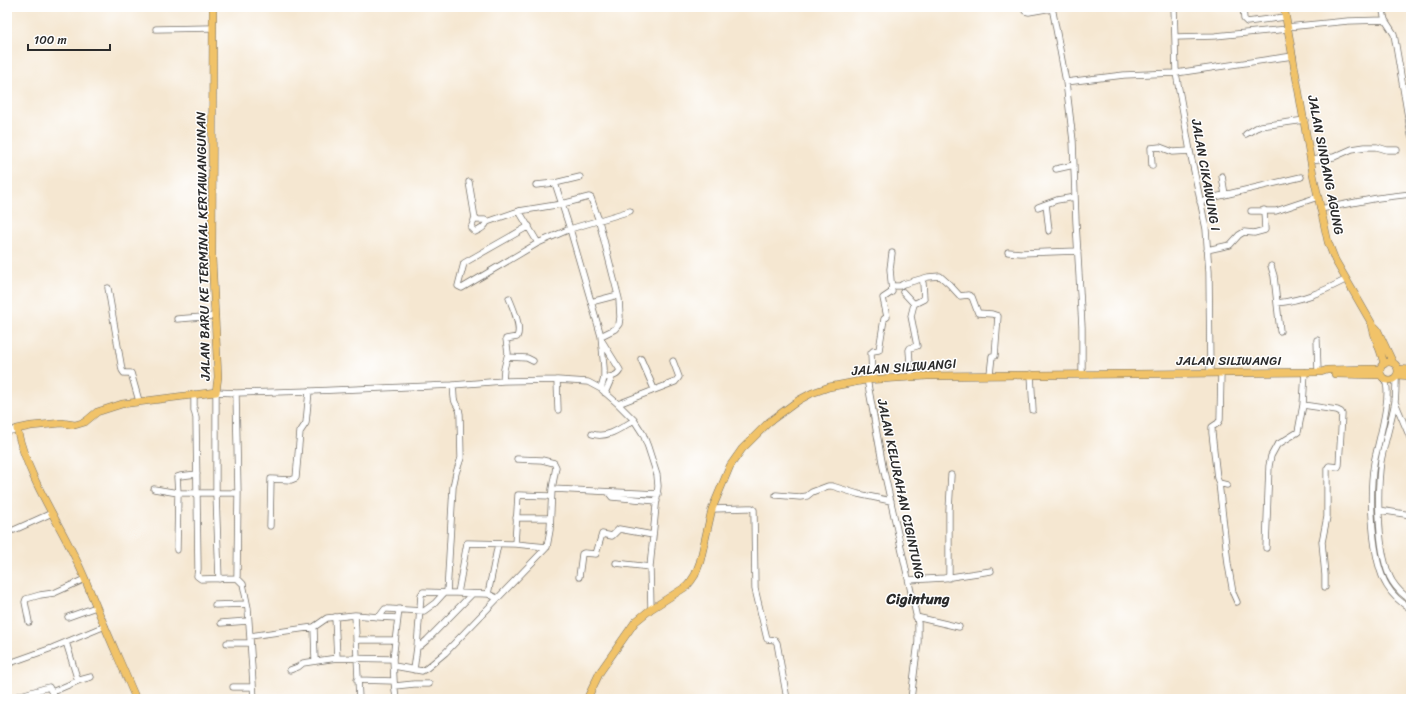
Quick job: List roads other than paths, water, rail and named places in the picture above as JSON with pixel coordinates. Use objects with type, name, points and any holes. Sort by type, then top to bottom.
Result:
[{"type":"main road","name":"JALAN BARU KE TERMINAL KERTAWANGUNAN","points":[[18,429],[31,426],[62,423],[75,425],[85,422],[97,412],[122,404],[216,392],[218,377],[212,258],[213,7]]},
{"type":"main road","name":"JALAN SINDANG AGUNG","points":[[1284,7],[1320,209],[1328,242],[1345,280],[1372,324],[1372,330],[1381,352],[1382,372]]},
{"type":"main road","points":[[1372,324],[1377,328],[1397,374]]},
{"type":"main road","points":[[1393,363],[1388,362],[1382,372],[1390,380],[1397,374],[1411,370]]},
{"type":"main road","name":"JALAN SILIWANGI","points":[[587,699],[600,672],[635,622],[651,609],[687,586],[695,575],[700,562],[712,509],[730,466],[742,449],[773,418],[812,393],[829,387],[870,379],[990,374],[1320,372],[1327,370],[1364,369],[1382,372]]},
{"type":"main road","points":[[1397,374],[1411,376]]},
{"type":"main road","points":[[18,429],[28,460],[85,580],[136,699]]},
{"type":"street","points":[[1023,7],[1025,11],[1029,12],[1052,7],[1066,82],[1074,165],[1082,327],[1082,374]]},
{"type":"street","name":"JALAN CIKAWUNG I","points":[[1174,7],[1176,73],[1206,229],[1210,372]]},
{"type":"street","points":[[1243,7],[1244,19],[1247,22],[1285,17]]},
{"type":"street","points":[[1382,7],[1386,20],[1394,34],[1411,135]]},
{"type":"street","points":[[1175,37],[1215,36],[1348,21],[1386,20]]},
{"type":"street","points":[[156,29],[212,28]]},
{"type":"street","points":[[1066,82],[1124,75],[1176,73],[1293,56]]},
{"type":"street","points":[[1246,134],[1261,126],[1305,120]]},
{"type":"street","points":[[1152,166],[1151,148],[1160,147],[1173,152],[1190,151]]},
{"type":"street","points":[[1311,160],[1334,156],[1352,149],[1377,147],[1387,150],[1397,150]]},
{"type":"street","points":[[1056,169],[1074,165]]},
{"type":"street","points":[[1222,176],[1225,195]]},
{"type":"street","points":[[536,185],[554,183],[580,177]]},
{"type":"street","points":[[1200,202],[1301,177]]},
{"type":"street","points":[[470,182],[474,220],[471,228],[475,232],[486,225],[487,222],[519,211],[562,204],[590,197],[618,295],[620,317],[619,324],[615,329],[601,338]]},
{"type":"street","points":[[554,183],[570,229],[601,338],[604,363],[603,391]]},
{"type":"street","points":[[1320,209],[1378,198],[1411,194]]},
{"type":"street","points":[[1038,207],[1057,200],[1075,197]]},
{"type":"street","points":[[1252,211],[1276,210],[1318,197]]},
{"type":"street","points":[[1046,204],[1049,231]]},
{"type":"street","points":[[529,226],[464,263],[458,286],[462,288],[538,243],[570,229],[630,210]]},
{"type":"street","points":[[1207,250],[1230,245],[1240,234],[1244,232],[1265,230],[1264,210]]},
{"type":"street","points":[[519,211],[538,243]]},
{"type":"street","points":[[474,220],[485,220],[487,222]]},
{"type":"street","points":[[1008,252],[1078,251]]},
{"type":"street","points":[[892,253],[890,269],[892,286],[900,286],[928,277],[940,276],[960,296],[971,296],[978,314],[992,314],[998,316],[995,356],[992,356],[990,374]]},
{"type":"street","points":[[1271,266],[1274,276],[1280,332]]},
{"type":"street","points":[[1277,303],[1294,301],[1323,292],[1345,280]]},
{"type":"street","points":[[911,377],[909,350],[917,346],[911,316],[914,304],[924,298],[923,283]]},
{"type":"street","name":"JALAN KELURAHAN CIGINTUNG","points":[[892,286],[892,293],[882,298],[888,317],[884,319],[879,350],[872,351],[871,353],[870,379],[883,467],[892,501],[916,617],[918,642],[911,699]]},
{"type":"street","points":[[108,288],[122,370],[124,373],[132,373],[140,401]]},
{"type":"street","points":[[903,292],[914,304]]},
{"type":"street","points":[[591,302],[618,295]]},
{"type":"street","points":[[503,381],[504,365],[508,357],[506,340],[517,337],[519,332],[515,310],[509,298]]},
{"type":"street","points":[[177,319],[215,316]]},
{"type":"street","points":[[601,338],[620,368],[618,373],[612,377],[603,391]]},
{"type":"street","points":[[1317,340],[1320,372]]},
{"type":"street","points":[[508,357],[527,358],[533,361]]},
{"type":"street","points":[[641,359],[654,389]]},
{"type":"street","points":[[618,404],[675,382],[679,376],[673,361]]},
{"type":"street","points":[[1266,548],[1268,481],[1271,456],[1277,445],[1298,432],[1303,405],[1305,372]]},
{"type":"street","points":[[1382,372],[1386,382],[1388,396],[1374,464],[1372,493],[1374,534],[1379,568],[1387,587],[1393,595],[1411,609]]},
{"type":"street","points":[[1222,373],[1220,420],[1212,429],[1228,564],[1233,593],[1237,602]]},
{"type":"street","points":[[1031,374],[1032,410]]},
{"type":"street","points":[[1397,374],[1395,402],[1382,460],[1379,510],[1384,560],[1387,571],[1397,589],[1411,600]]},
{"type":"street","points":[[604,378],[612,377]]},
{"type":"street","points":[[557,380],[558,410]]},
{"type":"street","points":[[220,579],[216,494],[216,392],[236,393],[309,391],[454,385],[503,381],[557,380],[588,382],[603,391],[634,420],[643,434],[657,475],[658,494],[650,567],[651,609]]},
{"type":"street","points":[[379,617],[384,609],[393,608],[423,611],[445,593],[453,487],[461,458],[462,439],[460,409],[455,402],[454,385]]},
{"type":"street","points":[[270,526],[272,479],[291,480],[296,478],[300,432],[306,423],[309,391]]},
{"type":"street","points":[[236,393],[238,494],[237,578],[243,584],[246,604],[250,636],[249,643],[254,699]]},
{"type":"street","points":[[194,394],[197,474],[197,576],[201,579],[237,578]]},
{"type":"street","points":[[1395,402],[1411,440]]},
{"type":"street","points":[[1303,405],[1337,410],[1342,414],[1340,465],[1338,467],[1331,465],[1327,469],[1327,522],[1322,542],[1325,587]]},
{"type":"street","points":[[592,434],[597,436],[605,435],[634,420]]},
{"type":"street","points":[[7,432],[18,429]]},
{"type":"street","points":[[394,666],[422,671],[435,662],[446,653],[546,547],[551,496],[556,467],[554,463],[542,460],[517,460]]},
{"type":"street","points":[[177,550],[178,493],[176,480],[178,476],[197,474]]},
{"type":"street","points":[[949,578],[949,510],[951,475]]},
{"type":"street","points":[[1219,483],[1227,485]]},
{"type":"street","points":[[776,495],[800,497],[806,496],[828,486],[832,486],[858,494],[892,501]]},
{"type":"street","points":[[154,489],[178,493],[238,494]]},
{"type":"street","points":[[552,489],[658,494]]},
{"type":"street","points":[[608,492],[612,497],[657,502]]},
{"type":"street","points":[[1372,493],[1379,494]]},
{"type":"street","points":[[515,544],[518,495],[551,496]]},
{"type":"street","points":[[712,509],[752,508],[754,510],[756,594],[767,639],[775,640],[777,643],[787,699]]},
{"type":"street","points":[[1379,510],[1411,515]]},
{"type":"street","points":[[14,530],[52,513]]},
{"type":"street","points":[[516,518],[550,518]]},
{"type":"street","points":[[579,576],[582,554],[596,554],[602,534],[612,536],[619,529],[653,535]]},
{"type":"street","points":[[458,594],[466,543],[515,544],[546,547]]},
{"type":"street","points":[[488,594],[498,544]]},
{"type":"street","points":[[616,563],[650,567]]},
{"type":"street","points":[[909,580],[949,578],[992,571]]},
{"type":"street","points":[[29,622],[25,601],[26,599],[40,594],[54,593],[85,580]]},
{"type":"street","points":[[414,670],[421,595],[423,592],[488,594],[497,598]]},
{"type":"street","points":[[417,647],[428,640],[472,594]]},
{"type":"street","points":[[215,605],[246,604]]},
{"type":"street","points":[[68,617],[96,607]]},
{"type":"street","points":[[396,699],[393,658],[399,609]]},
{"type":"street","points":[[250,636],[314,627],[328,618],[335,617],[355,615],[398,618]]},
{"type":"street","points":[[355,615],[357,680],[359,699],[363,699]]},
{"type":"street","points":[[335,617],[337,658]]},
{"type":"street","points":[[916,617],[958,627]]},
{"type":"street","points":[[221,623],[248,621]]},
{"type":"street","points":[[7,664],[105,626]]},
{"type":"street","points":[[314,627],[315,661]]},
{"type":"street","points":[[356,640],[394,640]]},
{"type":"street","points":[[66,642],[78,681]]},
{"type":"street","points":[[227,643],[249,643]]},
{"type":"street","points":[[290,670],[303,663],[337,658],[393,658]]},
{"type":"street","points":[[52,692],[91,677]]},
{"type":"street","points":[[357,680],[429,684]]},
{"type":"street","points":[[7,699],[49,687],[55,699]]},
{"type":"street","points":[[233,687],[253,687]]},
{"type":"district","name":"Cigintung","points":[[918,599]]}]
